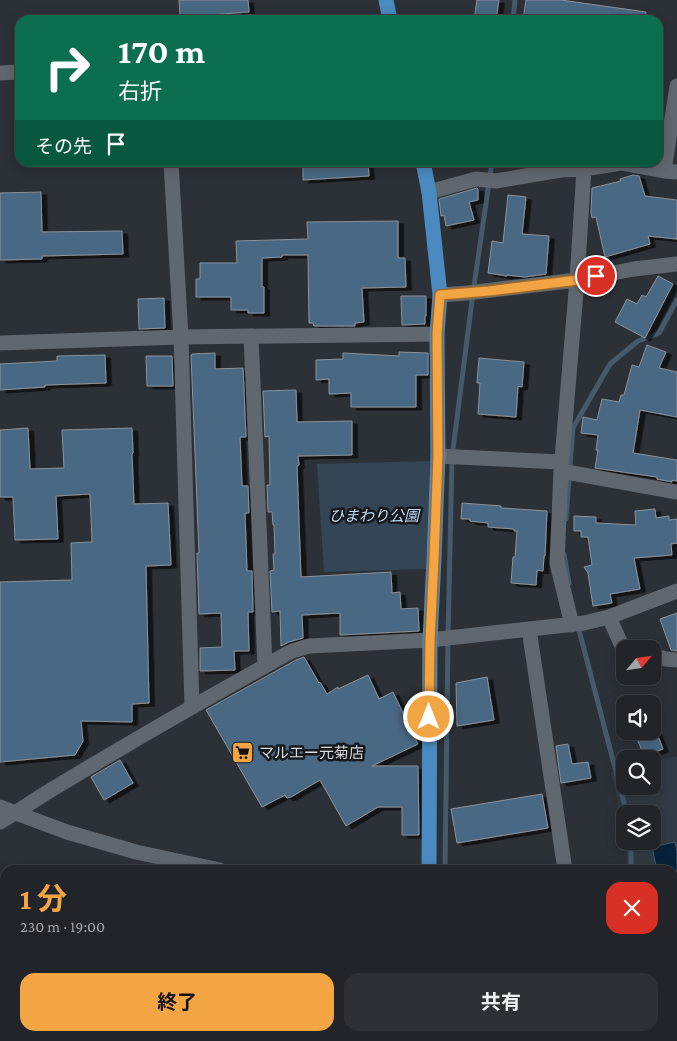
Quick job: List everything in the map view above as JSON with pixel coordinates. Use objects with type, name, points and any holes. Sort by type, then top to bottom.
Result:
[{"type":"main road","points":[[386,0],[389,15]]},
{"type":"main road","points":[[424,167],[429,192],[440,295],[437,334],[438,456],[430,640],[428,865]]},
{"type":"street","points":[[0,73],[15,72]]},
{"type":"street","points":[[643,167],[671,172],[677,86]]},
{"type":"street","points":[[171,167],[181,337],[192,706]]},
{"type":"street","points":[[429,192],[476,179],[496,181],[561,170],[596,167]]},
{"type":"street","points":[[578,624],[556,563],[561,466],[578,280],[584,169]]},
{"type":"street","points":[[440,295],[467,294],[578,280],[634,269],[677,264]]},
{"type":"street","points":[[0,343],[181,337],[437,334]]},
{"type":"street","points":[[251,336],[265,666]]},
{"type":"street","points":[[438,456],[561,466],[576,474],[677,492]]},
{"type":"street","points":[[0,822],[45,793],[192,706],[292,651],[309,646],[430,640],[578,624],[609,617],[677,591]]},
{"type":"street","points":[[609,617],[619,640]]},
{"type":"street","points":[[529,629],[564,865]]},
{"type":"street","points":[[661,658],[677,660]]},
{"type":"street","points":[[0,807],[67,832],[136,852],[197,865]]},
{"type":"shaded area","points":[[677,756],[677,865],[627,865],[627,850],[661,850],[661,805],[619,805],[616,795],[661,795],[661,760]]},
{"type":"shaded area","points":[[616,772],[616,793],[611,773]]},
{"type":"shaded area","points":[[675,842],[677,865],[656,865],[653,850],[661,850],[661,845]]},
{"type":"green space","name":"ひまわり公園","points":[[430,461],[426,569],[324,572],[317,464]]},
{"type":"building","points":[[179,0],[248,0],[249,12],[180,15]]},
{"type":"building","points":[[477,0],[499,0],[497,15],[475,15]]},
{"type":"building","points":[[526,0],[561,0],[646,12],[646,15],[524,15]]},
{"type":"building","points":[[303,167],[368,167],[369,176],[303,180]]},
{"type":"building","points":[[633,175],[639,176],[645,196],[677,200],[677,239],[648,236],[650,244],[605,257],[596,217],[592,218],[591,213],[592,188],[621,181],[620,179]]},
{"type":"building","points":[[477,188],[478,200],[469,202],[474,220],[446,226],[444,215],[441,216],[439,199]]},
{"type":"building","points":[[41,192],[42,232],[122,231],[123,254],[42,256],[42,259],[0,260],[0,193]]},
{"type":"building","points":[[508,195],[526,197],[522,234],[549,236],[546,274],[525,277],[488,273],[492,241],[503,243]]},
{"type":"building","points":[[398,221],[398,258],[405,258],[406,287],[362,288],[364,322],[355,323],[355,326],[314,326],[313,323],[309,323],[308,255],[282,255],[282,257],[262,258],[264,313],[248,313],[248,310],[231,310],[231,297],[196,297],[196,279],[200,279],[200,263],[237,263],[236,241],[308,239],[307,222]]},
{"type":"building","points":[[658,276],[673,284],[645,338],[615,322],[627,299],[637,304],[642,295],[646,297]]},
{"type":"building","points":[[401,296],[426,296],[425,324],[402,325]]},
{"type":"building","points":[[164,298],[165,328],[139,329],[138,299]]},
{"type":"building","points":[[647,345],[666,352],[659,368],[677,372],[677,417],[640,410],[633,453],[677,460],[677,481],[672,480],[672,482],[657,479],[657,477],[595,468],[598,435],[581,433],[583,417],[597,420],[602,399],[619,402],[621,395],[624,395],[632,365],[639,367]]},
{"type":"building","points":[[399,352],[428,353],[428,375],[416,375],[416,407],[351,407],[351,393],[329,394],[329,379],[316,380],[316,360],[343,359],[343,353],[399,356]]},
{"type":"building","points":[[215,353],[215,369],[243,368],[246,437],[240,437],[242,486],[248,486],[249,513],[245,513],[247,571],[252,571],[253,612],[248,612],[249,651],[234,651],[235,670],[200,671],[200,648],[222,647],[221,613],[199,614],[197,553],[199,553],[191,355]]},
{"type":"building","points":[[105,355],[106,383],[45,385],[45,387],[0,390],[0,364],[57,361],[57,356]]},
{"type":"building","points":[[146,356],[172,356],[173,386],[147,386]]},
{"type":"building","points":[[479,358],[524,362],[522,387],[518,386],[516,417],[478,414],[480,383],[477,383]]},
{"type":"building","points":[[296,390],[297,422],[352,421],[352,455],[298,456],[301,577],[391,572],[392,593],[400,592],[401,609],[418,608],[419,631],[340,635],[340,613],[302,615],[303,638],[281,646],[280,611],[272,612],[270,571],[274,570],[274,525],[272,512],[268,512],[267,485],[270,485],[269,436],[265,437],[263,391]]},
{"type":"building","points":[[28,428],[30,469],[64,468],[62,430],[132,428],[134,504],[168,503],[171,565],[146,566],[149,703],[132,704],[132,722],[81,721],[83,741],[75,755],[0,762],[0,582],[72,580],[71,543],[92,542],[90,494],[56,496],[58,539],[15,540],[13,497],[0,497],[0,430]]},
{"type":"building","points":[[462,503],[547,511],[543,571],[537,570],[536,585],[511,583],[517,531],[514,531],[514,529],[488,527],[488,523],[461,519]]},
{"type":"building","points":[[655,509],[656,518],[669,516],[669,520],[677,519],[677,543],[671,544],[672,555],[634,558],[640,589],[610,594],[612,603],[593,606],[588,573],[584,567],[592,565],[588,537],[581,537],[581,531],[574,531],[574,516],[596,517],[596,523],[636,525],[635,511]]},
{"type":"building","points":[[677,613],[677,651],[671,650],[660,619]]},
{"type":"building","points":[[304,657],[327,694],[338,687],[338,689],[368,675],[379,699],[393,692],[418,744],[372,766],[418,766],[419,835],[402,835],[402,807],[378,807],[346,826],[320,780],[291,797],[287,798],[285,795],[262,807],[206,710]]},
{"type":"building","points":[[487,677],[494,720],[457,726],[456,683]]},
{"type":"building","points":[[638,740],[660,740],[663,749],[660,750],[642,750]]},
{"type":"building","points":[[568,744],[572,764],[588,762],[591,778],[561,783],[556,746]]},
{"type":"building","points":[[120,760],[133,783],[104,800],[91,777]]},
{"type":"building","points":[[542,794],[548,828],[457,843],[451,809]]},
{"type":"waterway","points":[[514,15],[515,0]]},
{"type":"waterway","points":[[445,865],[452,457],[491,167]]},
{"type":"waterway","points":[[566,519],[573,428],[610,364],[638,341],[659,333],[677,300]]},
{"type":"waterway","points":[[564,554],[569,583]]},
{"type":"waterway","points":[[578,626],[625,805]]},
{"type":"waterway","points":[[631,850],[631,865]]},
{"type":"place","name":"マルエー元菊店","points":[[243,753]]},
{"type":"route","points":[[429,717],[430,640],[438,456],[437,334],[440,295],[467,294],[596,276]]}]
